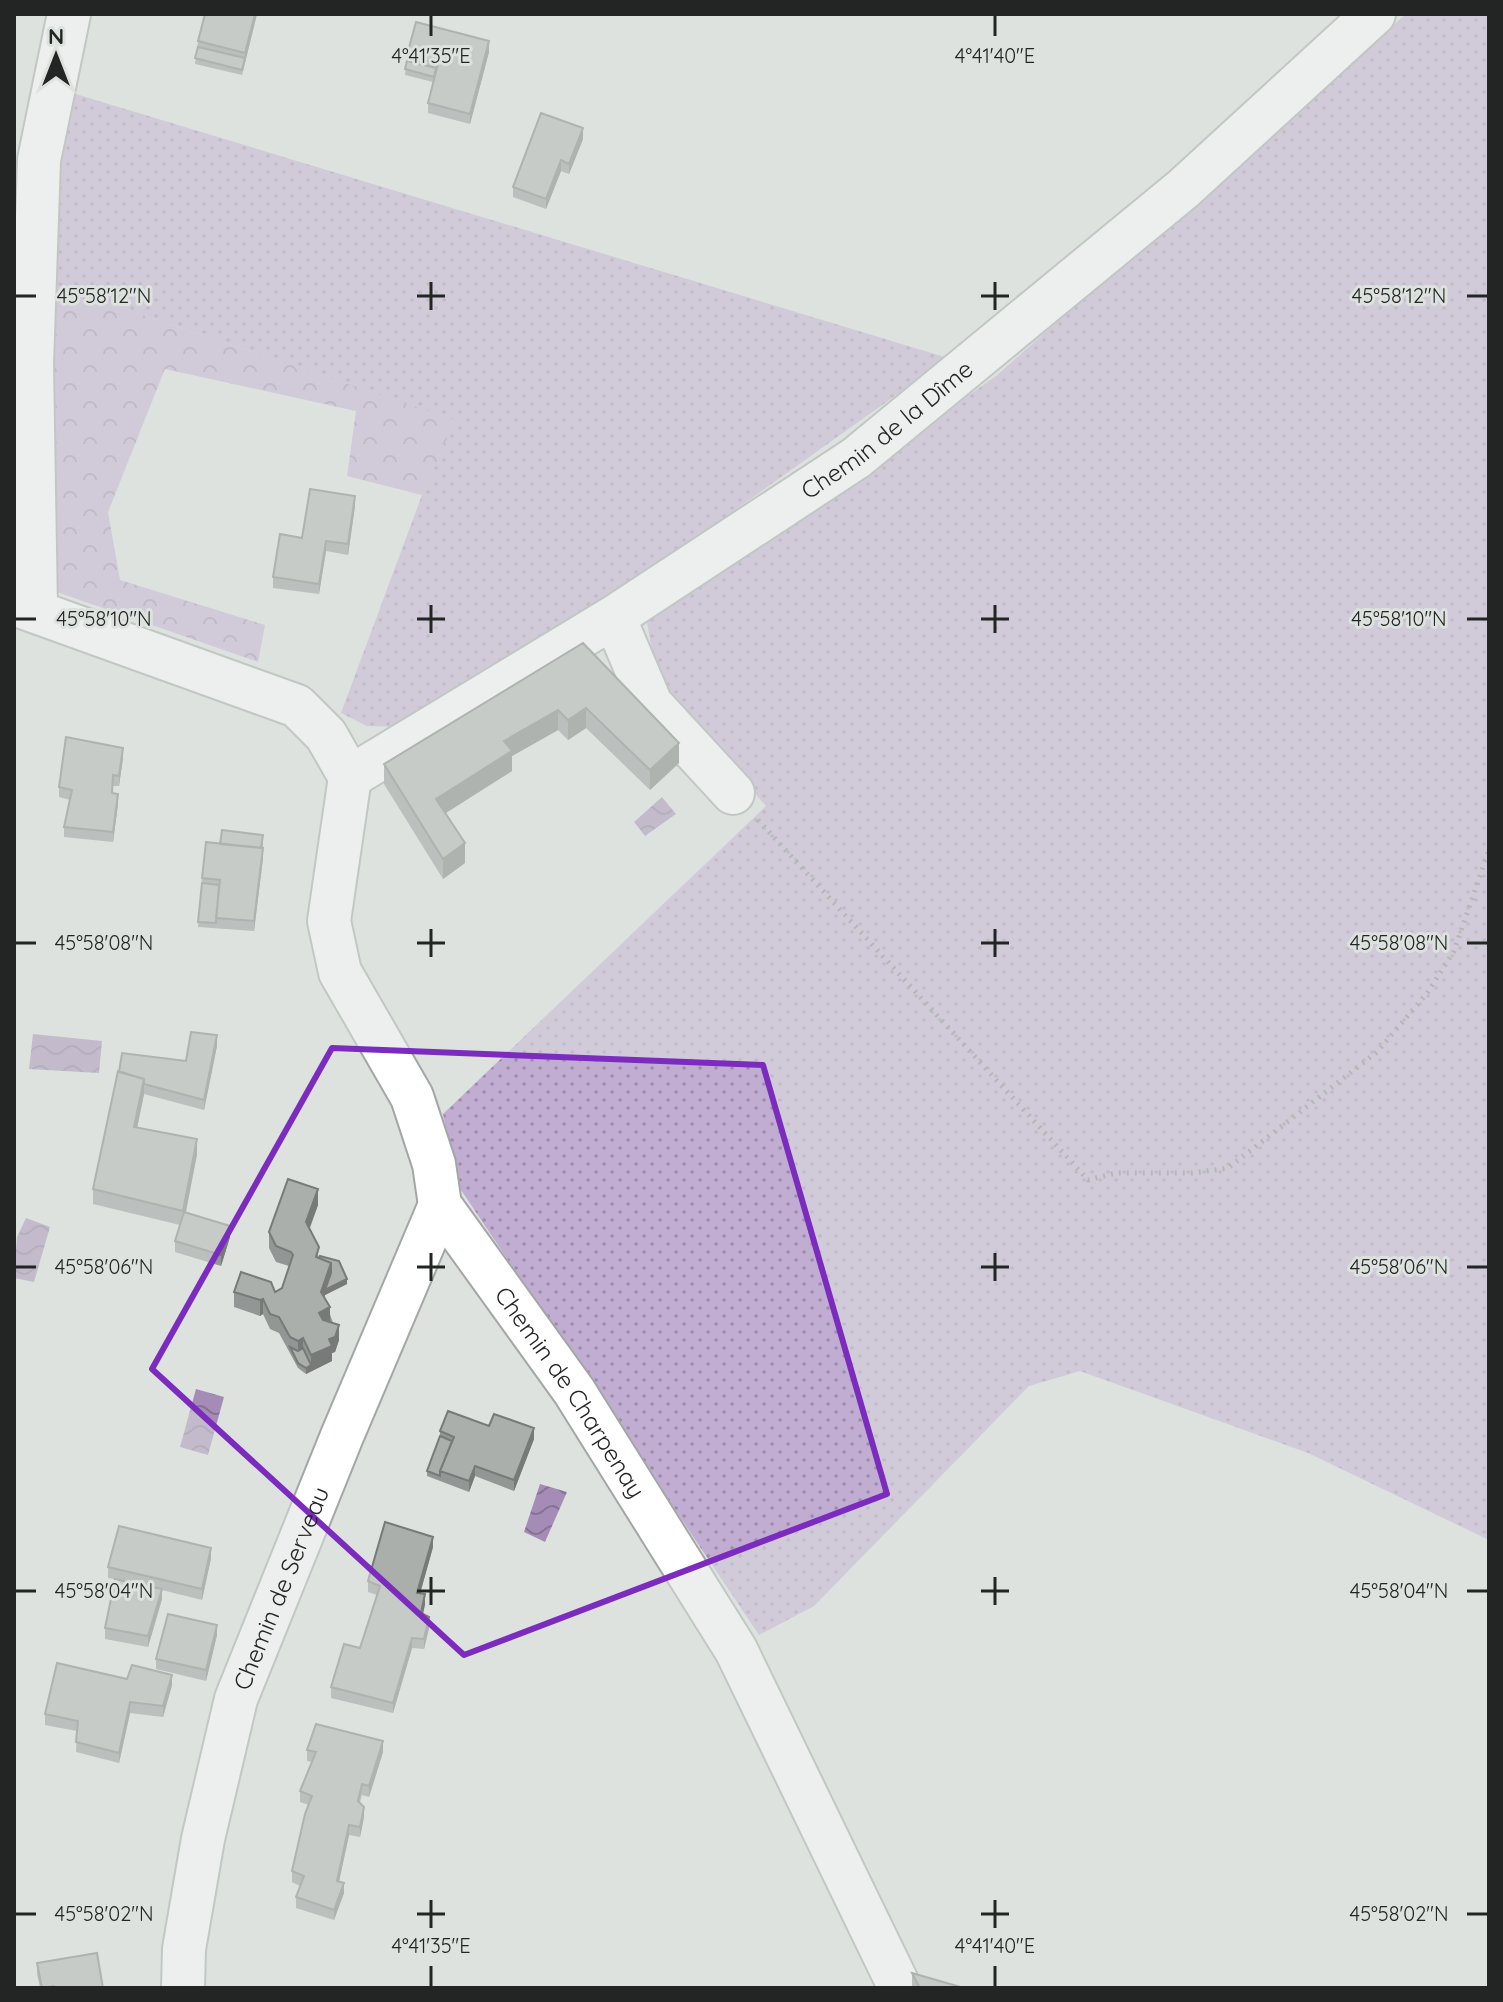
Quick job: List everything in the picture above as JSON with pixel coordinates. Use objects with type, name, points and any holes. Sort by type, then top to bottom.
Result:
[{"type":"street","points":[[69,14],[39,160],[25,608],[297,706],[326,735],[350,777]]},
{"type":"street","name":"Chemin de la Dîme","points":[[350,777],[614,617],[856,458],[1183,189],[1374,14]]},
{"type":"street","points":[[614,617],[651,704],[733,793]]},
{"type":"street","name":"Chemin de Charpenay","points":[[350,777],[329,921],[331,933],[340,972],[412,1097],[434,1164],[440,1205],[574,1391],[736,1650],[900,1988]]},
{"type":"street","name":"Chemin de Serveau","points":[[183,1988],[184,1949],[203,1839],[236,1699],[342,1436],[440,1205]]},
{"type":"path","points":[[733,793],[1088,1180],[1116,1173],[1193,1173],[1228,1168],[1377,1052],[1428,992],[1454,951],[1489,850]]},
{"type":"highlighted area","points":[[332,1048],[763,1065],[887,1494],[464,1655],[152,1369]]},
{"type":"green space","points":[[1406,14],[1489,14],[1489,1540],[1308,1453],[1080,1371],[1029,1386],[814,1606],[759,1635],[457,1184],[443,1114],[766,806],[657,680],[647,622],[996,376]]},
{"type":"green space","points":[[69,92],[948,358],[640,578],[404,727],[367,726],[341,713],[422,495],[454,420],[47,283],[54,154]]},
{"type":"green space","points":[[47,283],[455,420],[422,495],[347,476],[356,411],[165,369],[108,512],[120,580],[265,625],[258,662],[54,591]]},
{"type":"water","points":[[662,797],[676,814],[645,836],[634,822]]},
{"type":"water","points":[[33,1034],[102,1041],[99,1073],[29,1069]]},
{"type":"water","points":[[26,1218],[50,1227],[34,1282],[14,1278],[17,1237]]},
{"type":"water","points":[[196,1389],[224,1397],[208,1455],[180,1447]]},
{"type":"water","points":[[540,1484],[567,1492],[545,1542],[524,1532]]},
{"type":"building","points":[[205,14],[255,14],[245,53],[198,41]]},
{"type":"building","points":[[416,22],[489,41],[470,114],[428,103],[438,64],[407,55]]},
{"type":"building","points":[[198,47],[245,58],[242,70],[195,58]]},
{"type":"building","points":[[407,61],[436,68],[434,77],[405,69]]},
{"type":"building","points":[[541,113],[583,128],[569,164],[561,160],[546,199],[513,187]]},
{"type":"building","points":[[310,489],[355,496],[348,544],[326,541],[319,584],[273,577],[280,534],[302,538]]},
{"type":"building","points":[[583,643],[679,743],[650,770],[586,708],[568,720],[558,710],[504,741],[512,751],[436,799],[465,843],[443,859],[384,764]]},
{"type":"building","points":[[66,737],[123,748],[119,776],[113,775],[112,793],[118,794],[113,832],[64,827],[72,790],[59,787]]},
{"type":"building","points":[[222,830],[263,835],[261,848],[220,844]]},
{"type":"building","points":[[206,842],[263,848],[254,921],[216,918],[220,880],[202,878]]},
{"type":"building","points":[[202,883],[219,885],[216,923],[198,922]]},
{"type":"building","points":[[191,1032],[217,1035],[204,1100],[144,1084],[144,1079],[119,1072],[122,1053],[186,1061]]},
{"type":"building","points":[[118,1071],[144,1079],[134,1127],[197,1139],[183,1211],[93,1189]]},
{"type":"building","points":[[288,1179],[318,1189],[306,1222],[319,1247],[316,1257],[331,1263],[321,1292],[330,1307],[319,1313],[323,1320],[339,1325],[335,1337],[329,1339],[332,1346],[311,1355],[303,1338],[298,1341],[290,1337],[279,1317],[270,1314],[263,1299],[234,1292],[241,1272],[271,1282],[275,1292],[282,1288],[293,1255],[276,1246],[269,1232]]},
{"type":"building","points":[[184,1212],[230,1226],[221,1255],[175,1241]]},
{"type":"building","points":[[320,1256],[339,1261],[347,1279],[325,1290],[331,1263]]},
{"type":"building","points":[[290,1347],[298,1351],[303,1348],[311,1365],[306,1368],[298,1363]]},
{"type":"building","points":[[448,1411],[489,1426],[494,1414],[534,1428],[514,1480],[475,1466],[469,1481],[440,1471],[454,1437],[440,1431]]},
{"type":"building","points":[[440,1436],[452,1441],[440,1476],[427,1471]]},
{"type":"building","points":[[385,1522],[433,1537],[417,1593],[425,1594],[421,1613],[429,1617],[424,1639],[412,1638],[393,1703],[331,1687],[344,1644],[360,1648],[380,1586],[368,1581]]},
{"type":"building","points":[[119,1526],[211,1548],[202,1589],[108,1567]]},
{"type":"building","points":[[115,1579],[162,1589],[148,1636],[105,1628]]},
{"type":"building","points":[[168,1614],[217,1625],[206,1670],[156,1659]]},
{"type":"building","points":[[57,1663],[127,1679],[132,1665],[172,1675],[163,1706],[130,1702],[119,1753],[76,1742],[78,1721],[45,1714]]},
{"type":"building","points":[[316,1724],[383,1741],[369,1786],[362,1784],[358,1801],[364,1807],[360,1827],[349,1825],[337,1881],[344,1883],[334,1910],[296,1897],[304,1876],[292,1871],[312,1796],[300,1791],[316,1752],[307,1750]]},
{"type":"building","points":[[97,1953],[103,1988],[42,1988],[37,1963]]},
{"type":"building","points":[[912,1973],[964,1988],[920,1988]]}]
